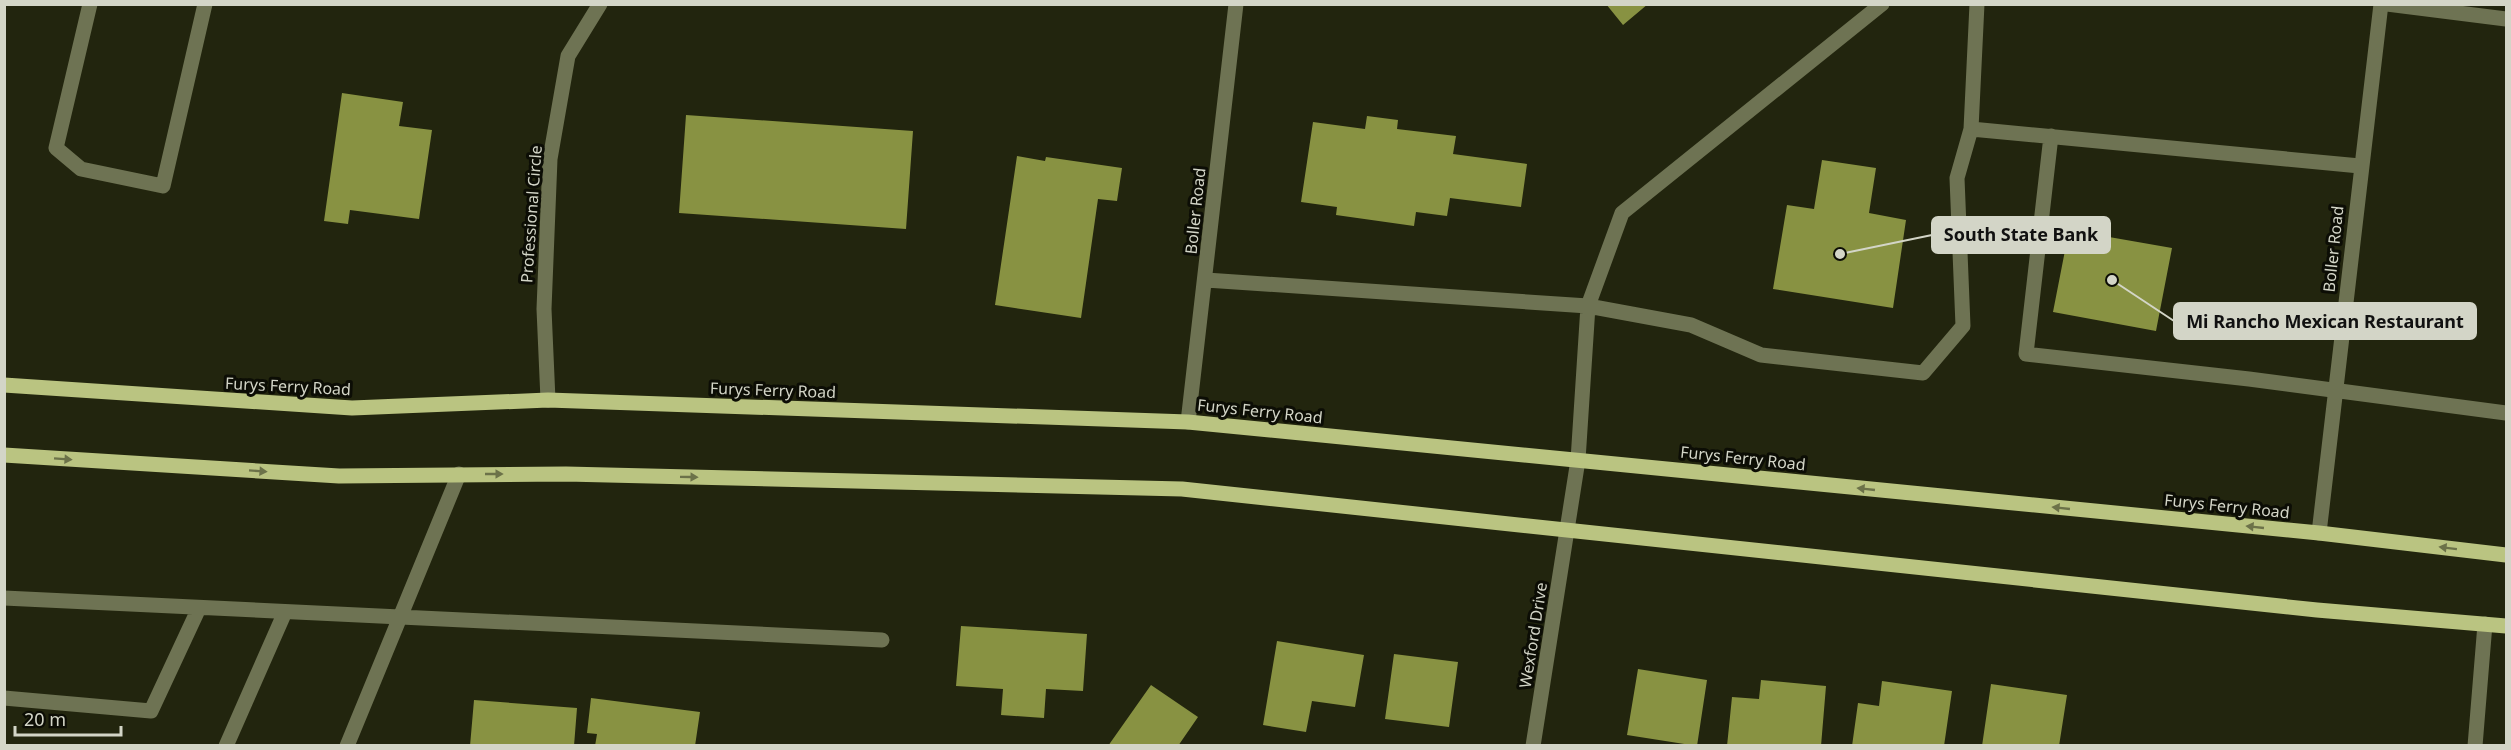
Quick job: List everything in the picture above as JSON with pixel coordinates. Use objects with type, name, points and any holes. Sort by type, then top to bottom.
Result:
[{"type":"main road","name":"Furys Ferry Road","points":[[4,386],[352,408],[548,400],[1188,422],[2319,533],[2506,555]]},
{"type":"main road","points":[[4,455],[339,476],[459,474],[1182,489],[2317,610],[2506,626]]},
{"type":"street","points":[[90,4],[56,148],[81,169],[163,186],[205,4]]},
{"type":"street","name":"Professional Circle","points":[[548,400],[544,309],[550,159],[568,56],[600,4]]},
{"type":"street","name":"Boller Road","points":[[1188,422],[1236,4]]},
{"type":"street","name":"Wexford Drive","points":[[1533,746],[1569,530],[1578,460],[1588,306],[1622,213],[1882,4]]},
{"type":"street","points":[[1206,280],[1588,306],[1691,325],[1761,355],[1923,373],[1963,326],[1957,178],[1971,129],[1977,4]]},
{"type":"street","name":"Boller Road","points":[[2319,533],[2337,390],[2360,166],[2381,4]]},
{"type":"street","points":[[2387,4],[2506,19]]},
{"type":"street","points":[[1971,129],[2360,166]]},
{"type":"street","points":[[2051,136],[2026,354],[2337,390],[2506,413]]},
{"type":"street","points":[[347,746],[459,474]]},
{"type":"street","points":[[4,598],[882,640]]},
{"type":"street","points":[[4,698],[151,711],[199,608]]},
{"type":"street","points":[[226,746],[285,612]]},
{"type":"street","points":[[2475,746],[2485,624]]},
{"type":"building","points":[[1606,4],[1648,4],[1623,25]]},
{"type":"building","points":[[342,93],[403,102],[399,126],[432,130],[419,219],[350,210],[348,224],[324,221]]},
{"type":"building","points":[[686,115],[913,131],[906,229],[679,213]]},
{"type":"building","points":[[1367,116],[1398,120],[1397,129],[1456,136],[1453,154],[1527,164],[1521,207],[1450,198],[1447,216],[1416,212],[1414,226],[1336,215],[1337,207],[1301,202],[1313,122],[1365,129]]},
{"type":"building","points":[[1017,156],[1045,161],[1046,157],[1122,168],[1117,201],[1098,199],[1081,318],[995,305]]},
{"type":"building","points":[[1822,160],[1876,168],[1869,213],[1906,220],[1893,308],[1773,289],[1787,205],[1814,209]]},
{"type":"building","points":[[2069,230],[2172,248],[2156,331],[2053,312]]},
{"type":"building","points":[[961,626],[1087,634],[1083,691],[1046,689],[1044,718],[1001,715],[1003,689],[956,686]]},
{"type":"building","points":[[1277,641],[1364,655],[1355,707],[1312,701],[1306,732],[1263,725]]},
{"type":"building","points":[[1394,654],[1458,662],[1449,727],[1385,719]]},
{"type":"building","points":[[1638,669],[1707,680],[1697,746],[1627,735]]},
{"type":"building","points":[[1761,680],[1826,686],[1821,746],[1727,746],[1732,697],[1759,699]]},
{"type":"building","points":[[1882,681],[1952,691],[1944,746],[1852,746],[1858,703],[1879,706]]},
{"type":"building","points":[[1991,684],[2067,695],[2059,746],[1982,746]]},
{"type":"building","points":[[1151,685],[1198,717],[1178,746],[1108,746]]},
{"type":"building","points":[[591,698],[700,712],[695,746],[595,746],[597,734],[587,733]]},
{"type":"building","points":[[474,700],[577,708],[574,746],[470,746]]},
{"type":"place","name":"South State Bank","points":[[1840,254]]},
{"type":"place","name":"Mi Rancho Mexican Restaurant","points":[[2112,280]]}]
